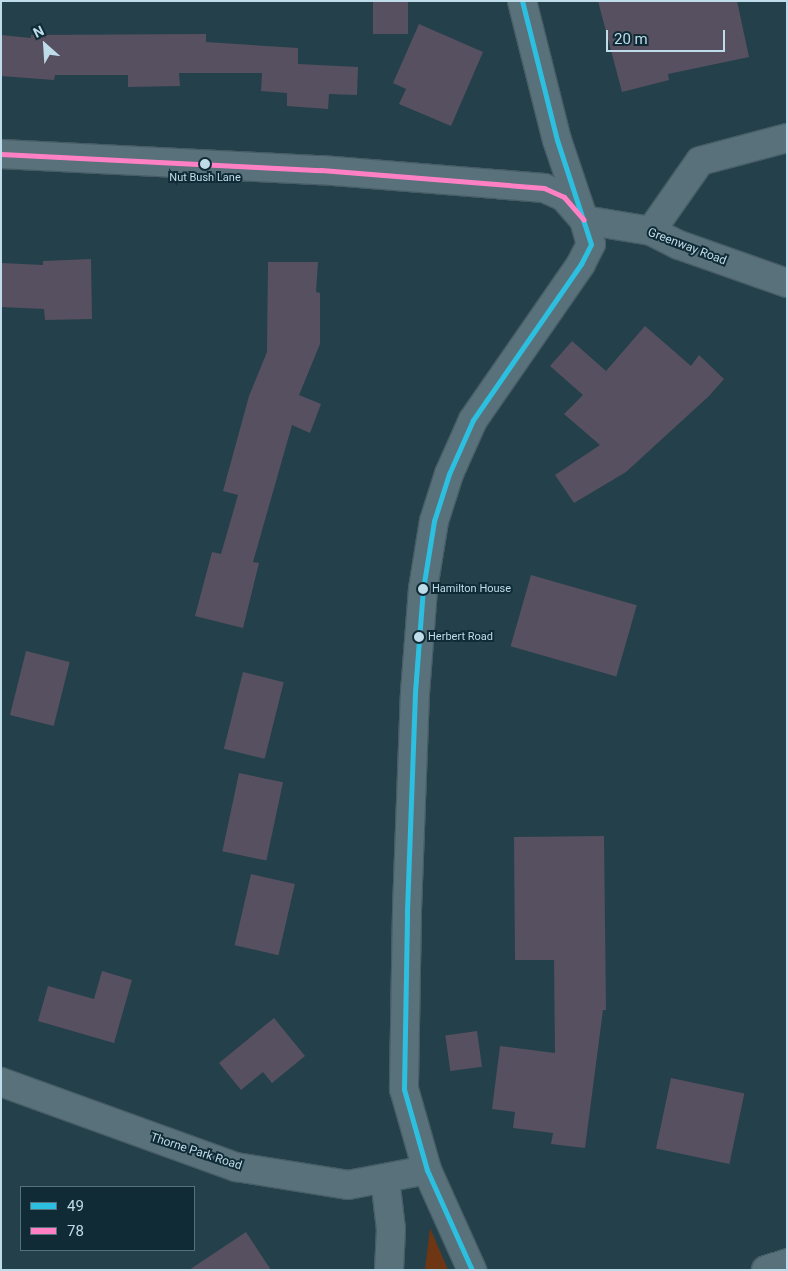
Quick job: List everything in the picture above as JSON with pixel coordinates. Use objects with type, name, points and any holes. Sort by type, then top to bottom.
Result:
[{"type":"street","points":[[472,1270],[427,1170],[404,1089],[406,921],[413,739],[423,589],[434,521],[449,474],[473,420],[581,264],[591,244],[557,140],[522,1]]},
{"type":"street","points":[[651,231],[700,161],[787,138]]},
{"type":"street","points":[[1,154],[321,170],[544,188],[564,197],[584,220]]},
{"type":"street","name":"Greenway Road","points":[[584,220],[651,231],[679,245],[787,283]]},
{"type":"street","name":"Thorne Park Road","points":[[1,1082],[236,1167],[348,1185],[427,1170]]},
{"type":"street","points":[[384,1179],[391,1229],[389,1270]]},
{"type":"street","points":[[766,1270],[787,1263]]},
{"type":"shaded area","points":[[430,1228],[448,1270],[425,1270]]},
{"type":"building","points":[[373,1],[408,1],[408,34],[373,34]]},
{"type":"building","points":[[598,1],[737,1],[749,57],[668,74],[669,80],[622,92]]},
{"type":"building","points":[[419,24],[483,52],[451,126],[399,104],[406,89],[393,83]]},
{"type":"building","points":[[206,34],[206,42],[298,48],[298,64],[358,67],[357,95],[329,94],[328,109],[287,106],[287,93],[261,91],[262,73],[179,73],[180,86],[128,87],[128,75],[55,75],[54,80],[1,76],[1,35],[31,38],[31,35]]},
{"type":"building","points":[[91,259],[92,319],[45,320],[44,309],[1,307],[1,263],[43,265],[43,261]]},
{"type":"building","points":[[268,262],[318,262],[316,292],[320,293],[320,344],[299,395],[321,404],[310,433],[292,425],[253,562],[259,563],[243,628],[195,616],[212,552],[221,554],[238,495],[223,491],[249,396],[267,352]]},
{"type":"building","points":[[645,326],[691,366],[699,355],[724,379],[709,396],[626,472],[574,503],[555,475],[600,445],[564,414],[583,395],[550,366],[572,341],[606,371]]},
{"type":"building","points":[[531,575],[637,605],[616,676],[511,646]]},
{"type":"building","points":[[26,651],[70,662],[54,726],[10,715]]},
{"type":"building","points":[[243,672],[284,682],[265,759],[224,749]]},
{"type":"building","points":[[239,773],[283,782],[266,861],[222,851]]},
{"type":"building","points":[[604,836],[606,1010],[603,1010],[585,1148],[551,1144],[553,1133],[513,1128],[515,1112],[492,1109],[500,1046],[555,1053],[554,960],[515,960],[514,837]]},
{"type":"building","points":[[251,874],[295,884],[278,955],[235,945]]},
{"type":"building","points":[[102,971],[132,980],[114,1043],[38,1021],[48,986],[94,999]]},
{"type":"building","points":[[274,1018],[305,1056],[272,1083],[263,1072],[241,1090],[219,1063]]},
{"type":"building","points":[[477,1031],[482,1067],[450,1071],[445,1035]]},
{"type":"building","points":[[671,1078],[744,1094],[729,1164],[656,1148]]},
{"type":"building","points":[[246,1232],[271,1270],[189,1270]]},
{"type":"transit line","name":"49","points":[[472,1270],[427,1170],[404,1089],[407,911],[415,692],[423,589],[434,521],[449,474],[473,420],[581,264],[591,244],[557,140],[522,1]]},
{"type":"transit line","name":"78","points":[[1,154],[321,170],[544,188],[564,197],[584,220]]},
{"type":"place","name":"Nut Bush Lane","points":[[205,164]]},
{"type":"place","name":"Hamilton House","points":[[423,589]]},
{"type":"place","name":"Herbert Road","points":[[419,637]]}]
